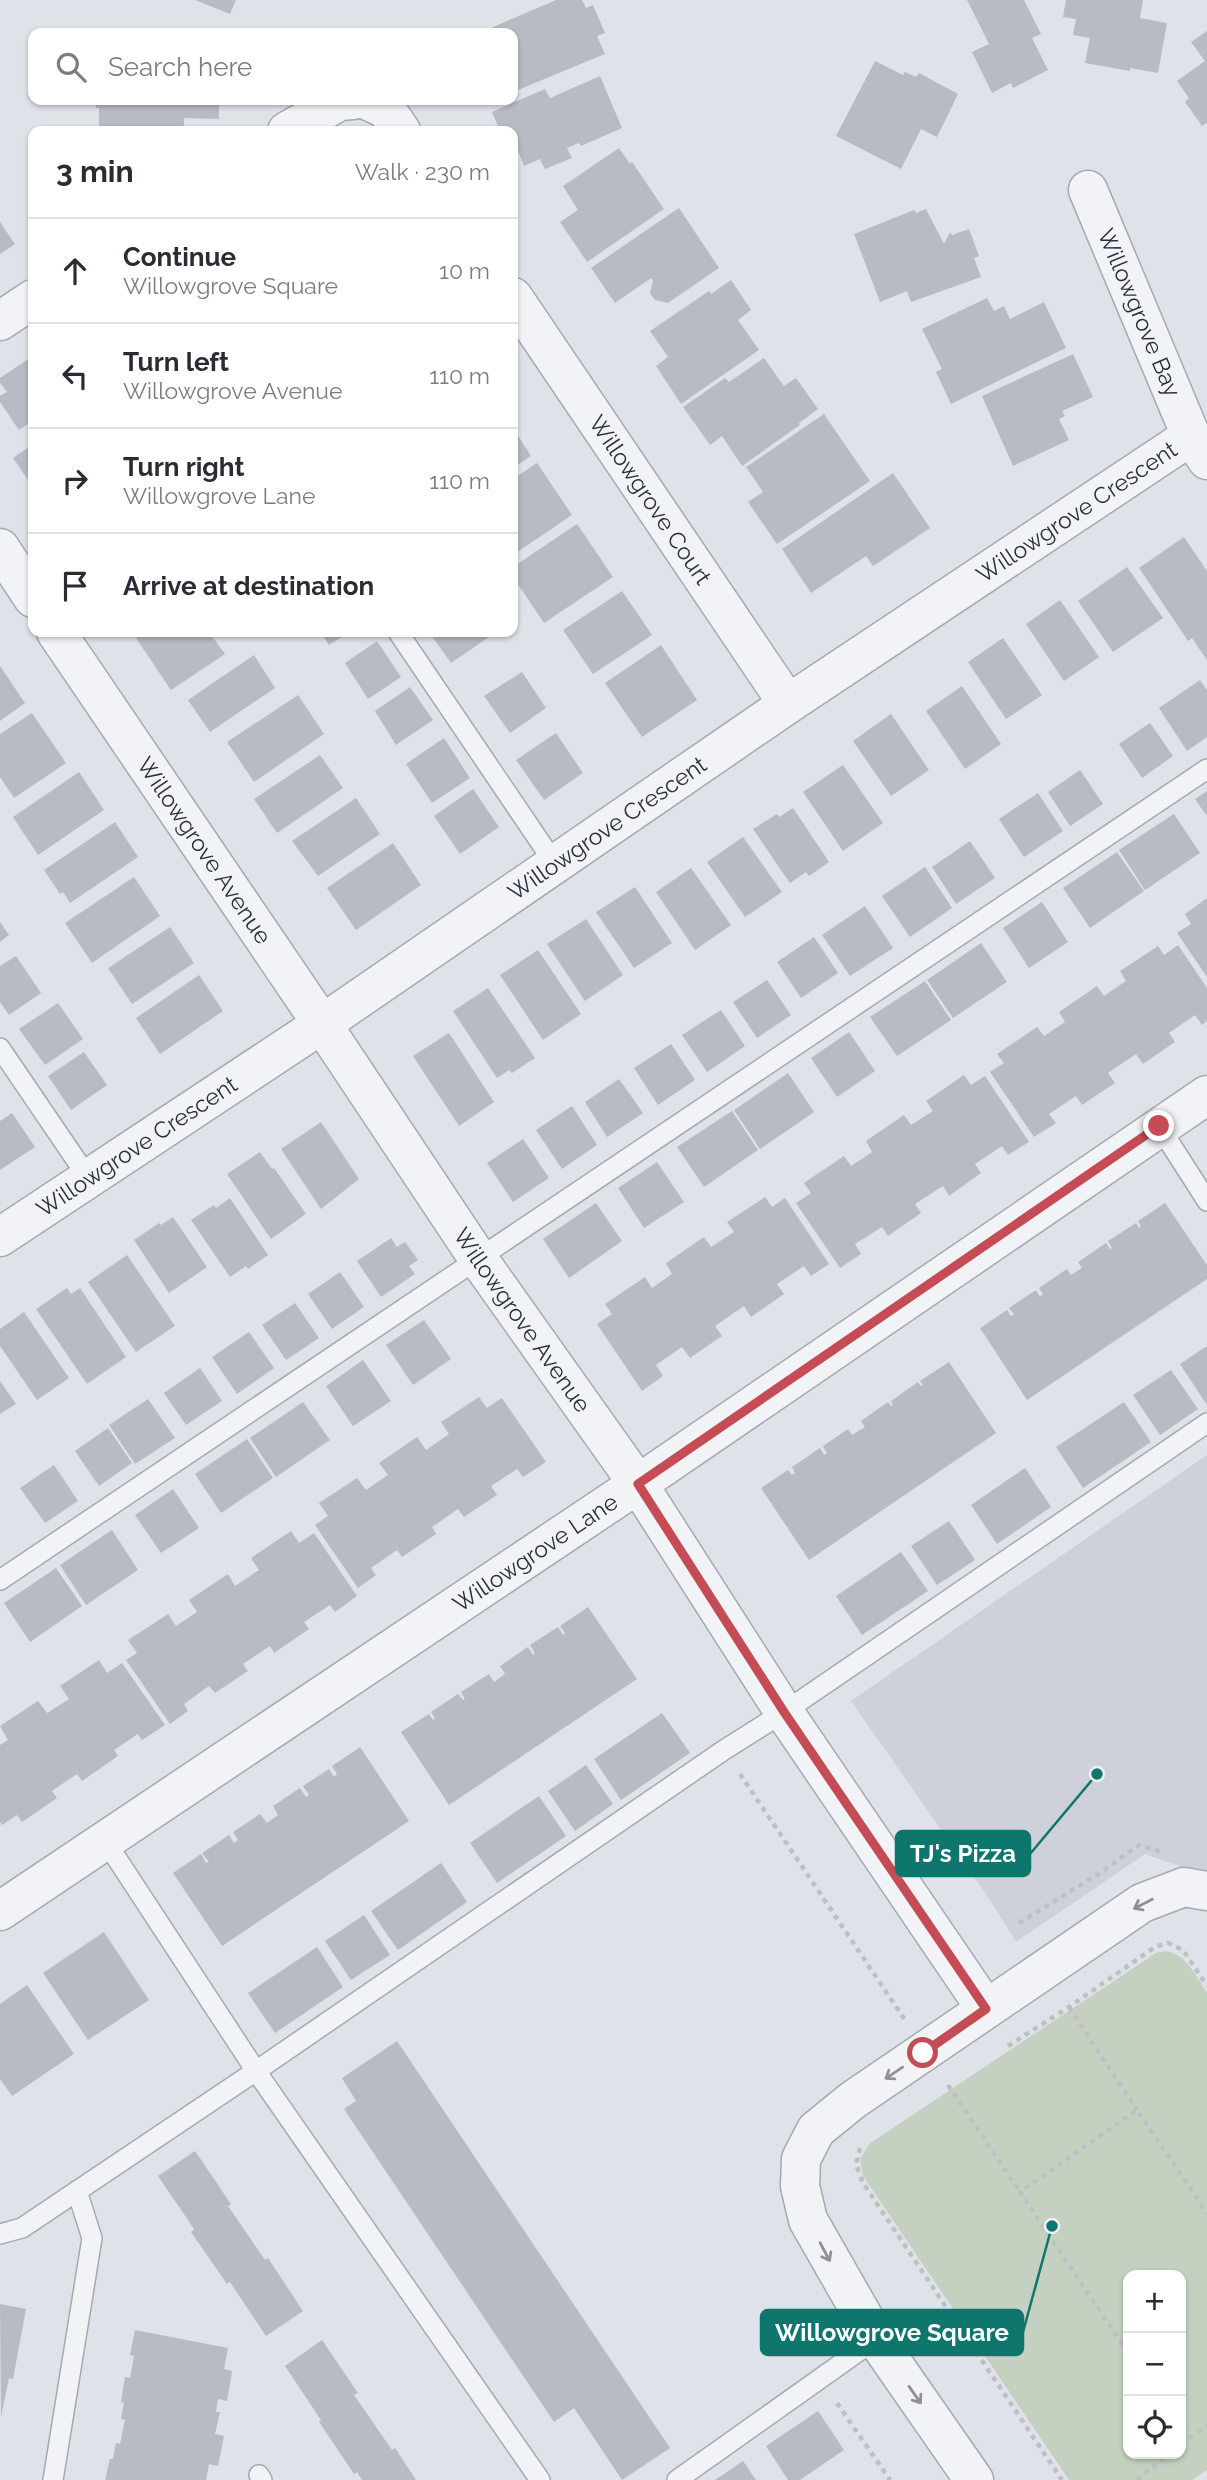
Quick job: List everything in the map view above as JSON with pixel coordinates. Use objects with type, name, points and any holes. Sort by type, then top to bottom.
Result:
[{"type":"street","points":[[294,126],[332,105]]},
{"type":"street","points":[[377,105],[386,109],[398,126]]},
{"type":"street","name":"Willowgrove Bay","points":[[1088,190],[1199,448]]},
{"type":"street","points":[[0,321],[28,302]]},
{"type":"street","name":"Willowgrove Court","points":[[518,304],[788,704]]},
{"type":"street","name":"Willowgrove Crescent","points":[[0,1237],[323,1024],[788,704],[1199,448]]},
{"type":"street","points":[[0,548],[28,590]]},
{"type":"street","name":"Willowgrove Avenue","points":[[59,637],[323,1024],[479,1260],[638,1484],[784,1712],[986,2009]]},
{"type":"street","name":"Willowgrove Lane","points":[[0,1911],[638,1484],[1207,1095]]},
{"type":"street","points":[[974,2480],[876,2339],[808,2220],[800,2186],[801,2158],[816,2130],[853,2100],[1142,1903],[1184,1887],[1207,1891]]},
{"type":"lane","points":[[401,637],[555,864]]},
{"type":"lane","points":[[0,1580],[1207,769]]},
{"type":"lane","points":[[0,1048],[89,1179]]},
{"type":"lane","points":[[1159,1126],[1207,1201]]},
{"type":"lane","points":[[0,2234],[23,2228],[1207,1423]]},
{"type":"lane","points":[[106,1842],[256,2071],[540,2480]]},
{"type":"lane","points":[[53,2480],[92,2238],[77,2191]]},
{"type":"lane","points":[[677,2480],[876,2339]]},
{"type":"path","points":[[724,1750],[907,2024]]},
{"type":"path","points":[[1003,2050],[1155,1947],[1168,1943],[1183,1950],[1207,1986]]},
{"type":"path","points":[[1069,2007],[1207,2213]]},
{"type":"path","points":[[937,2093],[959,2078]]},
{"type":"path","points":[[948,2085],[1123,2346]]},
{"type":"path","points":[[1020,2192],[1137,2110]]},
{"type":"path","points":[[870,2140],[859,2148],[856,2164],[863,2183],[1062,2480]]},
{"type":"path","points":[[819,2378],[890,2480]]},
{"type":"path","points":[[1186,2440],[1207,2426]]},
{"type":"path","points":[[1137,2480],[1163,2459]]},
{"type":"shaded area","points":[[1207,1455],[1207,1876],[1145,1854],[1016,1942],[986,1894],[851,1701]]},
{"type":"green space","points":[[1156,1953],[1173,1953],[1185,1961],[1207,1993],[1207,2470],[1192,2480],[1069,2480],[863,2176],[860,2159],[869,2144]]},
{"type":"building","points":[[195,0],[236,0],[230,14]]},
{"type":"building","points":[[556,0],[582,0],[586,8],[593,5],[605,33],[597,36],[605,54],[518,90],[518,28],[493,27]]},
{"type":"building","points":[[967,0],[1024,0],[1041,34],[1032,38],[1048,70],[1013,88],[1011,83],[992,93],[972,52],[989,44]]},
{"type":"building","points":[[1066,0],[1143,0],[1140,18],[1167,23],[1158,73],[1085,63],[1090,38],[1073,35],[1076,19],[1063,17]]},
{"type":"building","points":[[1207,31],[1207,123],[1202,126],[1185,102],[1189,98],[1177,81],[1205,61],[1191,42]]},
{"type":"building","points":[[875,61],[903,75],[905,72],[916,77],[919,73],[958,94],[937,137],[921,129],[901,169],[836,136]]},
{"type":"building","points":[[600,76],[622,128],[581,146],[579,143],[567,148],[572,158],[545,169],[540,159],[524,166],[518,154],[518,126],[498,126],[492,112],[508,105],[518,105],[518,101],[545,89],[550,98]]},
{"type":"building","points":[[96,105],[219,105],[219,119],[184,118],[184,126],[99,126],[99,108],[96,108]]},
{"type":"building","points":[[619,148],[630,164],[632,162],[664,209],[587,262],[560,222],[578,210],[563,186]]},
{"type":"building","points":[[679,208],[719,268],[668,303],[655,300],[650,293],[653,281],[651,278],[615,303],[591,268]]},
{"type":"building","points":[[926,209],[944,244],[950,232],[952,235],[969,229],[979,256],[974,258],[981,277],[911,302],[907,291],[880,302],[854,234],[914,210],[916,213]]},
{"type":"building","points":[[0,222],[15,244],[0,254]]},
{"type":"building","points":[[731,280],[751,310],[738,320],[759,350],[681,404],[656,366],[668,357],[650,331],[709,291],[711,294]]},
{"type":"building","points":[[987,298],[994,311],[1004,306],[1010,319],[1044,302],[1066,348],[951,404],[936,372],[942,369],[922,329]]},
{"type":"building","points":[[1073,354],[1093,397],[1062,411],[1065,416],[1059,419],[1069,440],[1013,466],[982,396]]},
{"type":"building","points":[[764,358],[784,386],[796,378],[818,409],[742,466],[722,436],[710,445],[683,407],[725,378],[729,382]]},
{"type":"building","points":[[28,359],[28,424],[19,430],[0,402],[0,396],[7,392],[0,383],[0,378]]},
{"type":"building","points":[[824,414],[870,481],[777,544],[748,502],[763,492],[746,467]]},
{"type":"building","points":[[518,436],[531,456],[518,465]]},
{"type":"building","points":[[28,448],[28,480],[13,458]]},
{"type":"building","points":[[537,463],[572,515],[518,552],[518,476]]},
{"type":"building","points":[[893,473],[930,528],[873,566],[866,556],[811,593],[782,549]]},
{"type":"building","points":[[577,524],[613,577],[544,623],[518,584],[518,564]]},
{"type":"building","points":[[1184,537],[1207,571],[1207,660],[1192,638],[1188,641],[1139,568]]},
{"type":"building","points":[[1127,567],[1163,618],[1113,652],[1078,601]]},
{"type":"building","points":[[622,591],[652,635],[593,674],[563,630]]},
{"type":"building","points":[[1060,600],[1099,657],[1064,681],[1026,624]]},
{"type":"building","points":[[213,637],[225,654],[171,690],[136,638]]},
{"type":"building","points":[[323,637],[342,637],[329,645]]},
{"type":"building","points":[[433,637],[489,637],[451,663]]},
{"type":"building","points":[[1003,638],[1042,695],[1006,719],[968,662]]},
{"type":"building","points":[[377,641],[401,677],[368,699],[345,663]]},
{"type":"building","points":[[661,645],[697,700],[642,737],[605,683]]},
{"type":"building","points":[[254,655],[275,688],[210,732],[188,700]]},
{"type":"building","points":[[0,666],[25,703],[0,721]]},
{"type":"building","points":[[522,672],[546,708],[510,733],[484,696]]},
{"type":"building","points":[[1200,680],[1207,690],[1207,737],[1187,751],[1159,708]]},
{"type":"building","points":[[962,686],[1001,744],[965,769],[926,711]]},
{"type":"building","points":[[410,687],[433,720],[396,745],[375,711]]},
{"type":"building","points":[[298,695],[324,734],[254,782],[227,742]]},
{"type":"building","points":[[32,713],[66,763],[14,798],[0,777],[0,734]]},
{"type":"building","points":[[891,714],[929,770],[891,796],[853,741]]},
{"type":"building","points":[[1150,723],[1173,756],[1142,778],[1119,744]]},
{"type":"building","points":[[556,733],[583,773],[544,800],[516,760]]},
{"type":"building","points":[[444,738],[470,778],[432,803],[406,764]]},
{"type":"building","points":[[320,755],[343,788],[277,833],[254,799]]},
{"type":"building","points":[[843,765],[883,823],[843,851],[803,792]]},
{"type":"building","points":[[1080,770],[1103,804],[1070,826],[1048,792]]},
{"type":"building","points":[[79,772],[104,810],[38,855],[13,817]]},
{"type":"building","points":[[473,789],[499,827],[460,854],[434,816]]},
{"type":"building","points":[[1207,791],[1207,816],[1195,799]]},
{"type":"building","points":[[1038,793],[1063,831],[1024,857],[999,819]]},
{"type":"building","points":[[356,798],[380,834],[318,876],[292,841]]},
{"type":"building","points":[[793,808],[829,862],[809,876],[806,872],[790,883],[753,829],[777,814],[779,817]]},
{"type":"building","points":[[1174,814],[1200,853],[1145,890],[1119,850]]},
{"type":"building","points":[[115,822],[138,857],[70,903],[63,892],[60,894],[44,870]]},
{"type":"building","points":[[743,837],[782,892],[745,917],[707,862]]},
{"type":"building","points":[[970,841],[995,878],[956,904],[932,867]]},
{"type":"building","points":[[393,843],[421,885],[356,930],[327,888]]},
{"type":"building","points":[[1117,852],[1144,891],[1090,928],[1063,888]]},
{"type":"building","points":[[925,867],[952,908],[910,937],[882,896]]},
{"type":"building","points":[[691,868],[731,925],[695,950],[656,892]]},
{"type":"building","points":[[134,877],[160,916],[92,963],[65,923]]},
{"type":"building","points":[[635,887],[672,943],[634,968],[596,912]]},
{"type":"building","points":[[1207,898],[1207,977],[1177,933],[1191,924],[1185,914]]},
{"type":"building","points":[[1042,902],[1068,942],[1029,968],[1003,928]]},
{"type":"building","points":[[865,906],[893,948],[850,976],[822,935]]},
{"type":"building","points":[[586,919],[623,975],[585,1001],[547,944]]},
{"type":"building","points":[[0,922],[9,935],[0,942]]},
{"type":"building","points":[[170,927],[194,963],[132,1004],[108,968]]},
{"type":"building","points":[[814,937],[838,973],[801,998],[777,962]]},
{"type":"building","points":[[981,943],[1007,982],[953,1018],[927,980]]},
{"type":"building","points":[[1178,945],[1207,988],[1207,1021],[1202,1025],[1195,1015],[1169,1033],[1175,1042],[1143,1064],[1136,1054],[1108,1073],[1115,1083],[1082,1105],[1076,1096],[1049,1114],[1056,1123],[1034,1137],[990,1072],[1004,1063],[997,1054],[1037,1027],[1044,1036],[1065,1022],[1059,1012],[1097,986],[1104,996],[1126,981],[1120,971],[1158,946],[1164,955]]},
{"type":"building","points":[[538,950],[581,1014],[543,1040],[500,975]]},
{"type":"building","points":[[16,956],[41,993],[9,1015],[0,1002],[0,966]]},
{"type":"building","points":[[199,975],[223,1011],[160,1054],[136,1018]]},
{"type":"building","points":[[767,980],[791,1015],[757,1038],[733,1002]]},
{"type":"building","points":[[925,981],[951,1020],[897,1056],[870,1017]]},
{"type":"building","points":[[488,988],[535,1058],[512,1073],[509,1070],[497,1078],[453,1011]]},
{"type":"building","points":[[58,1003],[83,1039],[45,1065],[19,1029]]},
{"type":"building","points":[[721,1010],[745,1046],[707,1072],[682,1035]]},
{"type":"building","points":[[849,1032],[875,1071],[837,1097],[811,1058]]},
{"type":"building","points":[[449,1033],[494,1102],[459,1126],[413,1056]]},
{"type":"building","points":[[671,1044],[695,1080],[658,1105],[634,1068]]},
{"type":"building","points":[[84,1052],[107,1085],[71,1110],[48,1076]]},
{"type":"building","points":[[788,1073],[814,1112],[760,1149],[734,1110]]},
{"type":"building","points":[[964,1075],[971,1085],[985,1076],[1029,1142],[1008,1155],[1002,1146],[975,1164],[981,1173],[949,1196],[943,1186],[915,1204],[921,1213],[888,1236],[882,1227],[855,1244],[861,1254],[840,1268],[796,1203],[811,1193],[804,1183],[844,1156],[851,1166],[872,1152],[866,1141],[904,1115],[911,1125],[933,1111],[926,1101]]},
{"type":"building","points":[[619,1079],[643,1113],[607,1137],[585,1102]]},
{"type":"building","points":[[572,1106],[597,1145],[562,1169],[536,1130]]},
{"type":"building","points":[[732,1111],[758,1150],[704,1187],[677,1147]]},
{"type":"building","points":[[12,1113],[35,1147],[0,1170],[0,1121]]},
{"type":"building","points":[[321,1122],[359,1179],[321,1209],[281,1149]]},
{"type":"building","points":[[523,1139],[549,1178],[513,1202],[487,1163]]},
{"type":"building","points":[[260,1152],[306,1214],[271,1239],[227,1174]]},
{"type":"building","points":[[657,1162],[684,1202],[644,1228],[618,1188]]},
{"type":"building","points":[[765,1197],[772,1207],[785,1198],[829,1264],[811,1276],[804,1266],[777,1284],[784,1294],[751,1317],[744,1306],[715,1326],[722,1336],[690,1358],[682,1347],[656,1365],[663,1376],[642,1391],[597,1324],[612,1314],[605,1304],[645,1277],[652,1288],[672,1274],[666,1263],[704,1237],[711,1247],[734,1232],[727,1222]]},
{"type":"building","points":[[230,1198],[268,1255],[230,1277],[191,1220]]},
{"type":"building","points":[[596,1203],[622,1241],[569,1278],[543,1239]]},
{"type":"building","points":[[1165,1203],[1207,1265],[1207,1279],[1027,1400],[980,1328],[1007,1310],[1011,1316],[1014,1314],[1009,1308],[1036,1290],[1040,1297],[1043,1294],[1039,1288],[1067,1269],[1071,1275],[1082,1268],[1078,1262],[1106,1243],[1112,1248],[1108,1241],[1136,1223],[1139,1228],[1141,1226],[1138,1221]]},
{"type":"building","points":[[173,1217],[207,1267],[169,1293],[134,1240]]},
{"type":"building","points":[[391,1238],[397,1247],[405,1242],[418,1260],[409,1266],[415,1274],[381,1297],[357,1261]]},
{"type":"building","points":[[127,1255],[175,1326],[136,1352],[88,1282]]},
{"type":"building","points":[[340,1272],[364,1307],[332,1329],[308,1294]]},
{"type":"building","points":[[67,1288],[71,1294],[80,1288],[126,1357],[87,1384],[36,1309]]},
{"type":"building","points":[[295,1303],[319,1338],[286,1360],[262,1325]]},
{"type":"building","points":[[24,1312],[69,1378],[37,1400],[0,1346],[0,1329]]},
{"type":"building","points":[[424,1320],[451,1359],[413,1385],[386,1345]]},
{"type":"building","points":[[249,1332],[274,1368],[237,1394],[212,1357]]},
{"type":"building","points":[[1207,1346],[1207,1405],[1180,1364]]},
{"type":"building","points":[[363,1360],[391,1401],[353,1426],[326,1386]]},
{"type":"building","points":[[949,1362],[996,1433],[809,1560],[761,1488],[788,1470],[792,1475],[795,1473],[792,1467],[820,1448],[824,1455],[827,1453],[823,1446],[848,1429],[852,1435],[865,1427],[861,1421],[888,1402],[893,1405],[891,1401],[918,1382],[923,1385],[920,1381]]},
{"type":"building","points":[[200,1368],[222,1401],[186,1425],[164,1393]]},
{"type":"building","points":[[1171,1370],[1198,1409],[1160,1435],[1133,1395]]},
{"type":"building","points":[[0,1381],[16,1404],[0,1414]]},
{"type":"building","points":[[479,1397],[487,1408],[502,1398],[546,1462],[523,1477],[517,1469],[491,1486],[497,1495],[464,1517],[458,1509],[432,1527],[436,1534],[402,1557],[397,1550],[371,1568],[376,1575],[358,1588],[315,1525],[328,1516],[319,1503],[357,1478],[366,1490],[388,1475],[379,1463],[417,1437],[426,1450],[449,1434],[441,1422]]},
{"type":"building","points":[[148,1399],[175,1438],[135,1464],[109,1425]]},
{"type":"building","points":[[303,1402],[330,1440],[276,1477],[250,1438]]},
{"type":"building","points":[[1124,1402],[1151,1442],[1083,1488],[1056,1447]]},
{"type":"building","points":[[108,1428],[132,1463],[99,1486],[75,1451]]},
{"type":"building","points":[[247,1439],[273,1478],[221,1513],[195,1474]]},
{"type":"building","points":[[54,1465],[78,1501],[45,1523],[20,1488]]},
{"type":"building","points":[[1025,1468],[1051,1507],[997,1544],[971,1505]]},
{"type":"building","points":[[173,1489],[199,1528],[161,1553],[135,1515]]},
{"type":"building","points":[[949,1521],[975,1560],[937,1585],[911,1546]]},
{"type":"building","points":[[112,1530],[138,1570],[86,1605],[60,1565]]},
{"type":"building","points":[[291,1531],[299,1543],[314,1533],[357,1596],[335,1612],[330,1605],[304,1622],[309,1629],[274,1653],[270,1646],[243,1664],[248,1671],[215,1693],[209,1686],[184,1704],[188,1711],[170,1724],[126,1660],[137,1653],[128,1640],[168,1614],[176,1626],[197,1612],[189,1600],[228,1574],[235,1586],[259,1570],[251,1558]]},
{"type":"building","points":[[901,1552],[928,1591],[862,1635],[836,1596]]},
{"type":"building","points":[[56,1568],[82,1606],[30,1642],[4,1603]]},
{"type":"building","points":[[588,1607],[637,1679],[449,1805],[401,1732],[429,1714],[435,1719],[431,1712],[458,1694],[465,1699],[461,1692],[489,1674],[494,1682],[505,1674],[500,1666],[528,1647],[533,1655],[535,1653],[530,1645],[558,1627],[563,1635],[565,1633],[560,1626]]},
{"type":"building","points":[[99,1660],[107,1673],[122,1663],[165,1725],[142,1740],[138,1734],[114,1750],[118,1756],[82,1781],[77,1774],[52,1791],[57,1798],[22,1822],[17,1815],[2,1825],[0,1745],[8,1740],[0,1726],[38,1701],[47,1713],[69,1699],[60,1686]]},
{"type":"building","points":[[662,1713],[690,1753],[621,1800],[594,1759]]},
{"type":"building","points":[[360,1747],[409,1821],[222,1946],[173,1873],[201,1854],[206,1863],[209,1862],[202,1853],[229,1835],[234,1843],[238,1840],[233,1832],[260,1814],[267,1823],[278,1815],[273,1806],[300,1788],[306,1797],[309,1795],[303,1786],[329,1769],[334,1777],[337,1774],[332,1766]]},
{"type":"building","points":[[586,1765],[613,1804],[575,1831],[548,1791]]},
{"type":"building","points":[[539,1796],[566,1836],[497,1883],[470,1843]]},
{"type":"building","points":[[441,1863],[467,1902],[398,1950],[371,1911]]},
{"type":"building","points":[[364,1915],[390,1955],[351,1980],[325,1941]]},
{"type":"building","points":[[104,1932],[149,2000],[88,2040],[43,1973]]},
{"type":"building","points":[[317,1947],[343,1987],[275,2033],[248,1993]]},
{"type":"building","points":[[27,1985],[74,2054],[12,2096],[0,2079],[0,2004]]},
{"type":"building","points":[[397,2041],[670,2448],[622,2480],[574,2408],[554,2422],[344,2109],[356,2101],[342,2078]]},
{"type":"building","points":[[195,2151],[231,2204],[228,2206],[265,2260],[268,2258],[303,2311],[266,2336],[230,2282],[227,2284],[191,2232],[194,2229],[158,2176]]},
{"type":"building","points":[[0,2304],[26,2309],[13,2379],[9,2378],[1,2417]]},
{"type":"building","points":[[135,2330],[228,2348],[224,2369],[232,2371],[227,2401],[218,2399],[216,2412],[220,2412],[215,2434],[224,2436],[218,2466],[209,2464],[206,2480],[105,2480],[116,2443],[120,2444],[125,2420],[121,2419],[124,2403],[121,2402],[125,2377],[130,2378],[134,2356],[130,2355]]},
{"type":"building","points":[[322,2340],[358,2393],[354,2395],[416,2480],[362,2480],[357,2472],[354,2474],[319,2422],[321,2420],[285,2366]]},
{"type":"building","points":[[818,2411],[844,2450],[800,2480],[788,2480],[766,2446]]},
{"type":"building","points":[[743,2461],[756,2480],[715,2480]]},
{"type":"place","name":"TJ's Pizza","points":[[1097,1774]]},
{"type":"place","name":"Willowgrove Square","points":[[1052,2226]]},
{"type":"route","points":[[923,2053],[986,2009],[784,1712],[638,1484],[1159,1126]]}]
